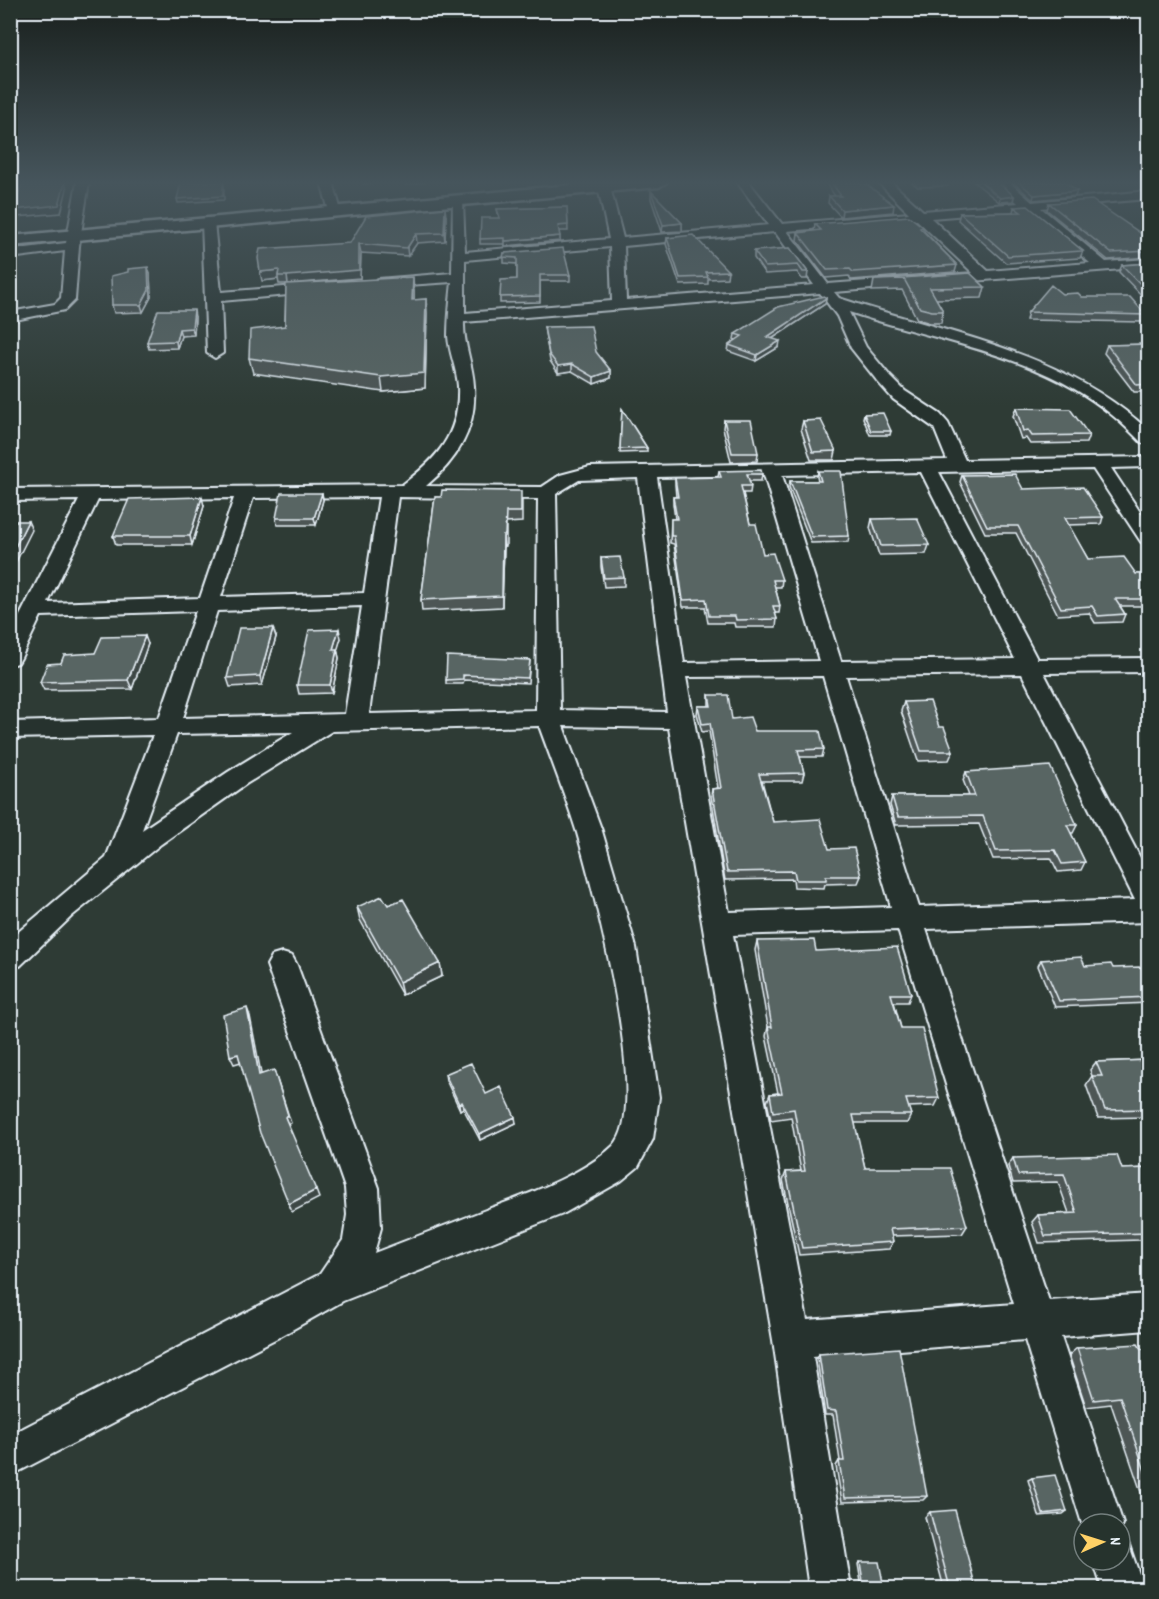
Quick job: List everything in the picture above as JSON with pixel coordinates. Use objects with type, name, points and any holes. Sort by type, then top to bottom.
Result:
[{"type":"street","points":[[10,316],[60,307],[68,300],[72,257]]},
{"type":"street","points":[[211,257],[215,353]]},
{"type":"street","points":[[356,721],[373,599],[398,491],[429,474],[452,449],[465,418],[466,385],[458,354],[455,318],[459,277],[458,257],[462,257]]},
{"type":"street","points":[[617,257],[619,304]]},
{"type":"street","points":[[799,257],[844,315],[859,348],[888,384],[942,427],[958,465]]},
{"type":"street","points":[[965,257],[984,275]]},
{"type":"street","points":[[1091,257],[1102,266]]},
{"type":"street","points":[[455,318],[619,304],[828,295],[984,275],[1149,263]]},
{"type":"street","points":[[366,284],[459,277]]},
{"type":"street","points":[[214,297],[331,287]]},
{"type":"street","points":[[828,295],[1030,363],[1098,398],[1149,439]]},
{"type":"street","points":[[10,495],[398,491],[547,493],[563,480],[576,475],[1149,462]]},
{"type":"street","points":[[1098,463],[1149,538]]},
{"type":"street","points":[[927,466],[1032,666],[1149,898]]},
{"type":"street","points":[[771,469],[908,916],[1098,1512]]},
{"type":"street","points":[[646,472],[680,720],[719,924],[792,1340],[830,1588]]},
{"type":"street","points":[[117,863],[168,726],[246,492]]},
{"type":"street","points":[[10,1456],[268,1323],[332,1287],[551,1202],[609,1170],[626,1156],[637,1139],[643,1098],[635,1026],[622,947],[590,831],[548,718],[547,493]]},
{"type":"street","points":[[10,658],[91,494]]},
{"type":"street","points":[[33,610],[373,599]]},
{"type":"street","points":[[673,670],[1149,665]]},
{"type":"street","points":[[10,730],[548,718],[680,720]]},
{"type":"street","points":[[10,958],[49,920],[162,827],[223,785],[329,722]]},
{"type":"street","points":[[719,924],[908,916],[1149,911]]},
{"type":"street","points":[[282,965],[362,1188],[365,1208],[364,1232],[358,1254],[347,1272],[332,1287]]},
{"type":"street","points":[[792,1340],[1149,1312]]},
{"type":"street","points":[[1118,1572],[1123,1588]]},
{"type":"building","points":[[359,257],[359,270],[278,276],[279,270],[260,272],[258,258]]},
{"type":"building","points":[[503,257],[565,257],[570,275],[540,275],[540,296],[500,297],[501,280],[517,279],[517,258]]},
{"type":"building","points":[[673,257],[714,257],[728,271],[706,272],[708,277],[680,278]]},
{"type":"building","points":[[758,257],[796,257],[808,272],[803,272],[798,265],[765,267]]},
{"type":"building","points":[[817,257],[949,257],[957,265],[853,272],[850,269],[827,270]]},
{"type":"building","points":[[1149,263],[1149,293],[1122,265]]},
{"type":"building","points":[[148,267],[149,290],[141,305],[112,305],[111,276],[128,272],[128,269]]},
{"type":"building","points":[[970,273],[985,287],[930,288],[943,311],[920,308],[904,279],[874,280]]},
{"type":"building","points":[[413,277],[412,300],[426,299],[424,373],[381,377],[249,358],[250,330],[285,326],[286,284]]},
{"type":"building","points":[[1051,285],[1062,294],[1078,293],[1082,297],[1130,297],[1146,315],[1028,312]]},
{"type":"building","points":[[824,296],[826,298],[767,337],[780,341],[757,355],[729,345],[742,336],[735,334],[778,307]]},
{"type":"building","points":[[158,310],[194,310],[192,328],[179,329],[176,341],[147,342]]},
{"type":"building","points":[[591,326],[596,352],[611,371],[594,377],[572,364],[558,366],[549,354],[544,327]]},
{"type":"building","points":[[1149,344],[1149,384],[1137,385],[1107,345]]},
{"type":"building","points":[[1016,408],[1070,409],[1089,435],[1032,436],[1028,430],[1023,431]]},
{"type":"building","points":[[622,409],[647,448],[620,449]]},
{"type":"building","points":[[883,413],[891,431],[871,431],[864,414]]},
{"type":"building","points":[[724,420],[751,420],[758,453],[732,453]]},
{"type":"building","points":[[821,420],[836,451],[813,452],[803,421]]},
{"type":"building","points":[[761,470],[762,474],[747,474],[751,486],[741,486],[750,524],[756,524],[763,554],[773,553],[782,580],[773,580],[780,606],[773,606],[777,619],[736,620],[735,616],[709,616],[706,599],[683,600],[674,536],[671,536],[671,519],[677,519],[673,497],[678,497],[675,478],[721,477],[719,471]]},
{"type":"building","points":[[818,471],[841,471],[849,536],[812,537],[790,481],[821,481]]},
{"type":"building","points":[[1015,474],[1023,489],[1083,487],[1103,517],[1065,518],[1088,559],[1124,557],[1136,574],[1149,574],[1149,599],[1115,599],[1125,614],[1098,616],[1092,606],[1061,608],[1018,526],[987,526],[962,475]]},
{"type":"building","points":[[442,490],[521,491],[521,512],[506,512],[505,535],[503,535],[502,596],[421,600],[435,497],[441,497]]},
{"type":"building","points":[[281,493],[322,493],[314,518],[276,518]]},
{"type":"building","points":[[202,497],[190,536],[113,536],[129,499]]},
{"type":"building","points":[[917,518],[929,545],[881,546],[872,519]]},
{"type":"building","points":[[10,521],[28,521],[10,557]]},
{"type":"building","points":[[620,557],[624,577],[604,578],[601,558]]},
{"type":"building","points":[[239,628],[273,628],[260,676],[227,678]]},
{"type":"building","points":[[339,629],[333,649],[337,649],[330,685],[297,685],[309,630]]},
{"type":"building","points":[[145,636],[128,680],[40,682],[47,664],[61,663],[64,655],[95,653],[102,637]]},
{"type":"building","points":[[447,656],[530,660],[528,678],[463,675],[463,679],[446,680]]},
{"type":"building","points":[[709,695],[728,695],[732,719],[750,717],[755,731],[820,731],[824,749],[798,750],[804,773],[759,774],[773,822],[820,819],[829,849],[854,848],[861,876],[826,876],[826,880],[796,880],[794,871],[727,872],[712,789],[721,788],[710,723],[702,724],[698,706],[711,706]]},
{"type":"building","points":[[930,701],[939,727],[944,727],[953,751],[921,751],[904,702]]},
{"type":"building","points":[[1050,766],[1077,825],[1067,825],[1085,862],[1062,864],[1055,850],[996,851],[983,816],[898,817],[892,796],[975,796],[966,772]]},
{"type":"building","points":[[382,896],[388,905],[403,899],[440,963],[399,982],[357,907]]},
{"type":"building","points":[[814,940],[816,951],[897,947],[911,994],[891,994],[901,1028],[922,1028],[939,1098],[906,1099],[911,1115],[853,1115],[865,1168],[950,1168],[967,1226],[890,1229],[893,1242],[802,1248],[786,1172],[805,1171],[794,1109],[773,1112],[770,1094],[782,1093],[768,1027],[772,1027],[757,941]]},
{"type":"building","points":[[1081,957],[1085,966],[1111,964],[1113,968],[1141,967],[1149,982],[1149,997],[1059,1001],[1041,960]]},
{"type":"building","points":[[247,1008],[259,1075],[274,1070],[288,1115],[285,1117],[316,1190],[289,1204],[260,1133],[238,1054],[230,1056],[223,1015]]},
{"type":"building","points":[[1149,1060],[1149,1109],[1105,1110],[1092,1076],[1102,1076],[1096,1062]]},
{"type":"building","points":[[471,1063],[486,1094],[501,1087],[515,1117],[479,1134],[462,1102],[459,1104],[445,1074]]},
{"type":"building","points":[[1117,1155],[1122,1169],[1149,1168],[1149,1225],[1145,1225],[1148,1233],[1045,1236],[1038,1215],[1077,1213],[1064,1174],[1018,1175],[1013,1158]]},
{"type":"building","points":[[1138,1344],[1141,1349],[1149,1349],[1149,1483],[1120,1397],[1094,1400],[1077,1348]]},
{"type":"building","points":[[899,1348],[927,1496],[845,1498],[839,1461],[844,1461],[836,1411],[827,1410],[819,1354]]},
{"type":"building","points":[[1055,1475],[1067,1511],[1043,1514],[1032,1478]]},
{"type":"building","points":[[955,1510],[976,1588],[950,1588],[930,1512]]},
{"type":"building","points":[[860,1562],[879,1562],[884,1588],[864,1588]]}]
